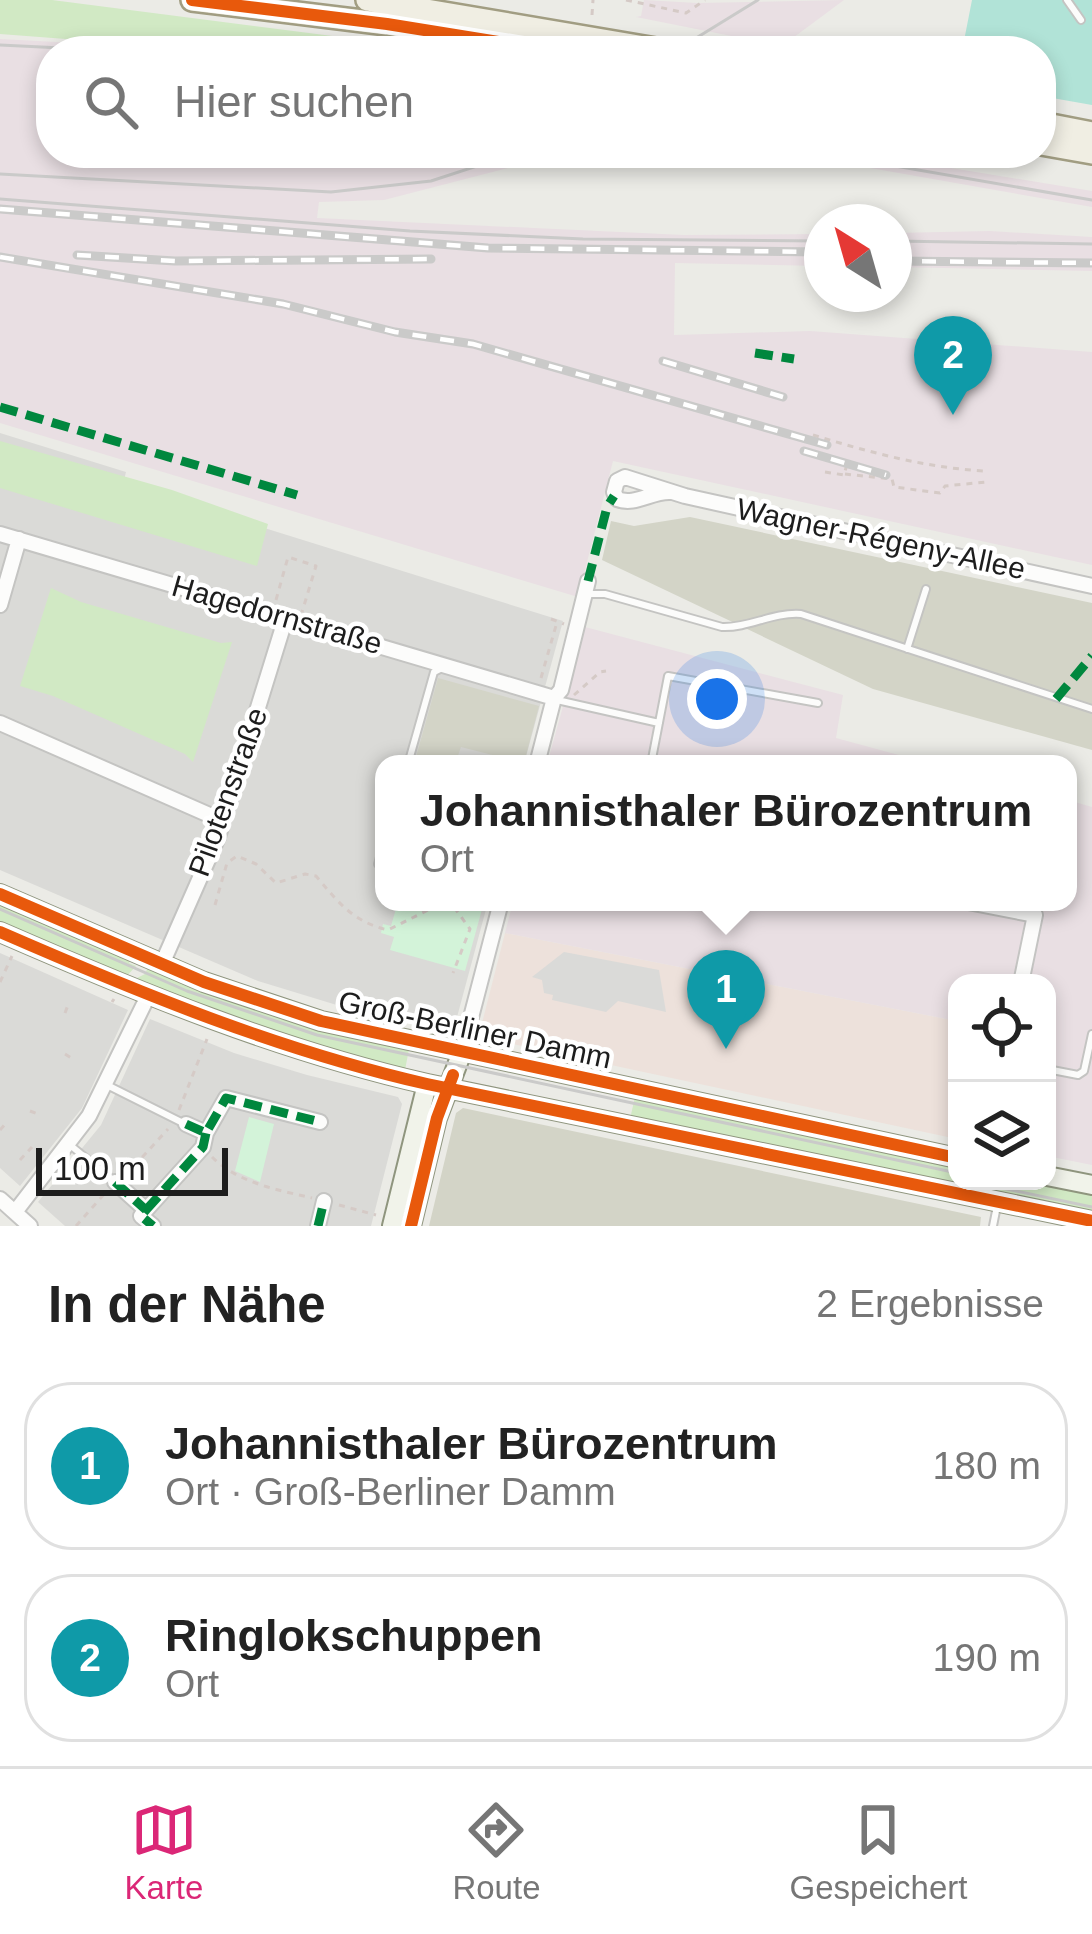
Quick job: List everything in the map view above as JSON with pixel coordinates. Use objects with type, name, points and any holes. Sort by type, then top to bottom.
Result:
[{"type":"main road","points":[[192,0],[465,36]]},
{"type":"main road","points":[[367,0],[472,16],[593,26],[623,36]]},
{"type":"main road","points":[[387,23],[410,18],[469,27],[472,16]]},
{"type":"main road","points":[[1056,126],[1092,133]]},
{"type":"main road","points":[[1056,147],[1092,153]]},
{"type":"main road","name":"Groß-Berliner Damm","points":[[0,894],[280,1010],[368,1034],[948,1148]]},
{"type":"main road","name":"Groß-Berliner Damm","points":[[0,932],[148,996],[330,1061],[1092,1221]]},
{"type":"main road","points":[[384,1220],[428,1084],[462,1052]]},
{"type":"main road","points":[[411,1226],[462,1052]]},
{"type":"main road","points":[[1056,1178],[1092,1185]]},
{"type":"street","name":"Wagner-Régeny-Allee","points":[[669,492],[1092,586]]},
{"type":"street","name":"Hagedornstraße","points":[[0,534],[559,701]]},
{"type":"street","points":[[0,605],[19,539]]},
{"type":"street","points":[[539,755],[559,701],[586,587]]},
{"type":"street","name":"Pilotenstraße","points":[[162,964],[223,820],[286,617]]},
{"type":"street","points":[[0,723],[223,820]]},
{"type":"street","points":[[462,1052],[499,911]]},
{"type":"street","points":[[1014,911],[1035,915],[1023,974]]},
{"type":"street","points":[[15,1212],[70,1144],[107,1085],[148,996]]},
{"type":"street","points":[[153,1226],[142,1216],[204,1140],[226,1098],[320,1122]]},
{"type":"street","points":[[186,1124],[204,1140]]},
{"type":"street","points":[[115,1182],[146,1210]]},
{"type":"street","points":[[0,1199],[30,1226]]},
{"type":"street","points":[[318,1226],[324,1202]]},
{"type":"lane","points":[[1067,0],[1081,20]]},
{"type":"lane","points":[[586,587],[722,627],[738,628],[782,613],[801,614],[1092,709]]},
{"type":"lane","points":[[907,649],[926,589]]},
{"type":"lane","points":[[411,755],[434,672],[447,665]]},
{"type":"lane","points":[[653,755],[668,676],[818,704]]},
{"type":"lane","points":[[559,701],[659,723]]},
{"type":"lane","points":[[1056,1071],[1078,1075],[1084,1071],[1092,1034]]},
{"type":"lane","points":[[107,1085],[186,1124]]},
{"type":"lane","points":[[70,1144],[115,1182]]},
{"type":"lane","points":[[993,1226],[998,1202]]},
{"type":"path","points":[[593,0],[593,26]]},
{"type":"path","points":[[626,0],[686,13],[706,0]]},
{"type":"path","points":[[813,435],[952,470],[986,471]]},
{"type":"path","points":[[845,474],[847,464]]},
{"type":"path","points":[[825,472],[866,481],[892,479],[894,487],[940,493],[946,486],[986,482]]},
{"type":"path","points":[[288,557],[316,566],[286,617],[288,557]]},
{"type":"path","points":[[538,692],[557,622],[551,620]]},
{"type":"path","points":[[559,701],[606,671]]},
{"type":"path","points":[[215,905],[227,863],[237,856],[256,864],[276,883],[305,874],[316,876],[347,913],[368,926],[388,930],[426,911]]},
{"type":"path","points":[[452,973],[470,929],[456,911]]},
{"type":"path","points":[[0,982],[13,954]]},
{"type":"path","points":[[64,1012],[68,1005]]},
{"type":"path","points":[[64,1054],[74,1059]]},
{"type":"path","points":[[30,1111],[40,1115]]},
{"type":"path","points":[[0,1130],[7,1122]]},
{"type":"path","points":[[204,1140],[230,1172],[384,1220]]},
{"type":"path","points":[[20,1160],[32,1147]]},
{"type":"path","points":[[76,1226],[115,1182]]},
{"type":"shaded area","points":[[644,0],[844,0],[795,36],[732,36],[636,17],[641,16]]},
{"type":"shaded area","points":[[972,0],[1092,0],[1092,105],[1056,99],[1056,36],[965,36]]},
{"type":"shaded area","points":[[0,39],[36,41],[36,168],[508,168],[384,200],[319,202],[317,218],[684,235],[804,234],[804,266],[675,263],[674,335],[810,331],[1092,352],[1092,565],[613,461],[578,597],[0,423]]},
{"type":"shaded area","points":[[870,168],[952,168],[1092,191],[1092,207]]},
{"type":"shaded area","points":[[912,233],[1092,237],[1092,271],[912,267]]},
{"type":"shaded area","points":[[0,433],[126,472],[123,484],[563,621],[526,755],[375,755],[375,911],[486,911],[453,1032],[258,981],[0,870]]},
{"type":"shaded area","points":[[690,517],[1092,603],[1092,750],[873,689],[602,560],[611,521],[634,526]]},
{"type":"shaded area","points":[[585,627],[843,695],[836,738],[899,755],[549,755]]},
{"type":"shaded area","points":[[438,678],[539,706],[526,755],[492,755],[461,747],[458,755],[417,755]]},
{"type":"shaded area","points":[[1077,803],[1092,807],[1092,1165],[1056,1158],[1056,974],[948,974],[948,1019],[505,933],[511,911],[1077,911]]},
{"type":"shaded area","points":[[505,933],[948,1019],[948,1137],[485,1038],[480,1031]]},
{"type":"shaded area","points":[[564,952],[659,970],[666,1012],[618,1001],[606,1012],[552,1000],[553,995],[544,993],[542,980],[532,977]]},
{"type":"shaded area","points":[[0,953],[128,1010],[82,1108],[20,1186],[0,1168]]},
{"type":"shaded area","points":[[150,1019],[234,1053],[398,1097],[402,1104],[371,1226],[65,1226],[38,1202],[101,1125]]},
{"type":"shaded area","points":[[463,1108],[981,1217],[980,1226],[429,1226],[456,1113]]},
{"type":"green space","points":[[0,0],[52,0],[333,36],[36,37],[0,34]]},
{"type":"green space","points":[[0,441],[172,490],[268,524],[257,566],[0,488]]},
{"type":"green space","points":[[51,588],[81,602],[221,643],[232,642],[193,762],[185,754],[53,696],[20,686]]},
{"type":"green space","points":[[0,900],[132,957],[129,963],[136,966],[124,979],[0,924]]},
{"type":"green space","points":[[395,911],[482,911],[465,971],[390,950],[394,937],[381,933],[383,924],[391,926]]},
{"type":"green space","points":[[149,965],[409,1049],[405,1070],[349,1058],[139,986],[137,978]]},
{"type":"green space","points":[[635,1097],[948,1163],[948,1187],[630,1119]]},
{"type":"green space","points":[[249,1117],[274,1124],[260,1182],[235,1171]]},
{"type":"green space","points":[[1056,1184],[1092,1191],[1092,1215],[976,1192],[1056,1190]]},
{"type":"tram line","points":[[699,36],[758,0]]},
{"type":"tram line","points":[[0,45],[36,47]]},
{"type":"tram line","points":[[0,174],[331,192],[431,181],[471,168]]},
{"type":"tram line","points":[[907,168],[1092,200]]},
{"type":"tram line","points":[[0,199],[410,231],[583,239],[804,241]]},
{"type":"tram line","points":[[912,241],[1092,244]]},
{"type":"tram line","points":[[0,909],[187,991],[317,1035],[948,1171]]},
{"type":"tram line","points":[[1011,1190],[1092,1207]]},
{"type":"railway","points":[[0,209],[488,248],[804,252]]},
{"type":"railway","points":[[77,255],[175,261],[431,259]]},
{"type":"railway","points":[[0,257],[283,304],[395,332],[473,344],[827,445]]},
{"type":"railway","points":[[912,261],[1092,263]]},
{"type":"railway","points":[[663,361],[783,397]]},
{"type":"railway","points":[[804,451],[886,475]]},
{"type":"marked path","points":[[755,353],[794,359]]},
{"type":"marked path","points":[[0,407],[297,495]]},
{"type":"marked path","points":[[588,581],[614,496]]},
{"type":"marked path","points":[[1056,699],[1092,656]]},
{"type":"marked path","points":[[186,1124],[206,1133],[226,1098],[320,1122]]},
{"type":"marked path","points":[[146,1210],[203,1147],[206,1133]]},
{"type":"marked path","points":[[115,1182],[146,1210],[141,1216],[153,1226]]},
{"type":"marked path","points":[[318,1226],[324,1201]]},
{"type":"cycle path","points":[[192,0],[462,36]]},
{"type":"cycle path","points":[[0,894],[204,982],[321,1021],[948,1156]]},
{"type":"cycle path","points":[[0,932],[210,1018],[372,1070],[1092,1221]]},
{"type":"cycle path","points":[[411,1226],[437,1118],[453,1075]]},
{"type":"place","name":"Ringlokschuppen","points":[[953,415]]},
{"type":"place","name":"Johannisthaler Bürozentrum","points":[[726,1049]]}]
